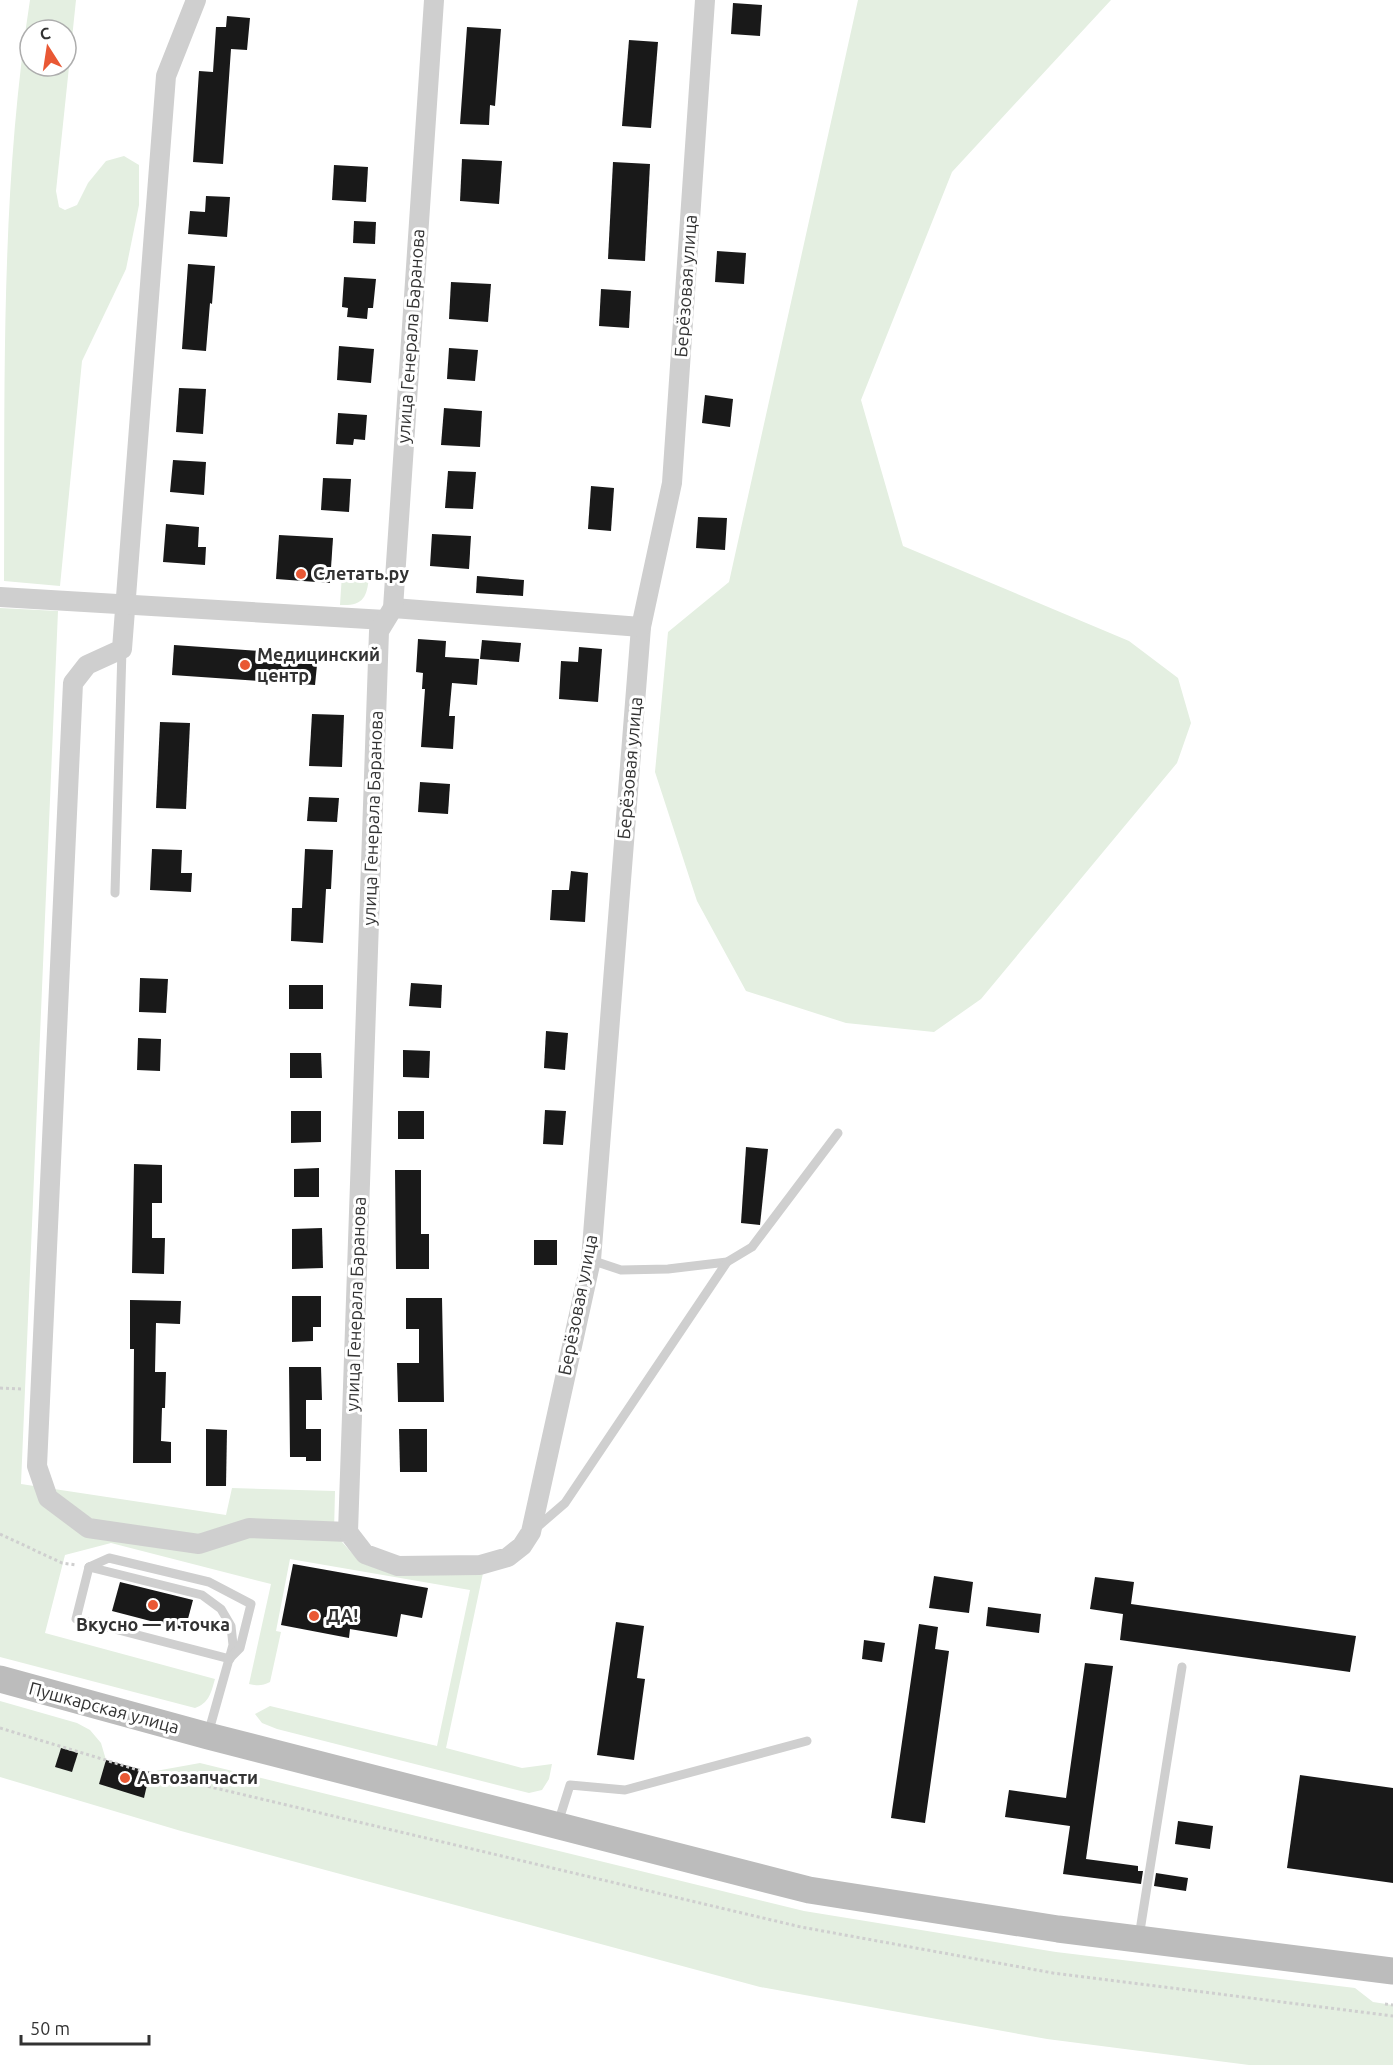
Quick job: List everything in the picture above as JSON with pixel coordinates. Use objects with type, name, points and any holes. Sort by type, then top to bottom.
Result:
[{"type":"main road","name":"Пушкарская улица","points":[[0,1679],[208,1736],[809,1890],[1058,1929],[1393,1971]]},
{"type":"street","points":[[196,0],[166,76],[122,649],[87,665],[73,683],[37,1466],[48,1498],[88,1528],[199,1544],[249,1528],[348,1532],[365,1554],[398,1566],[480,1565],[508,1557],[522,1546],[531,1532]]},
{"type":"street","name":"улица Генерала Баранова","points":[[348,1532],[379,632],[389,614],[434,0]]},
{"type":"street","name":"Берёзовая улица","points":[[531,1532],[591,1260],[641,627],[672,483],[705,0]]},
{"type":"street","points":[[0,597],[641,627]]},
{"type":"lane","points":[[115,893],[122,649]]},
{"type":"lane","points":[[591,1260],[621,1270],[668,1269],[727,1262],[752,1247],[838,1133]]},
{"type":"lane","points":[[531,1532],[565,1503],[727,1262]]},
{"type":"lane","points":[[89,1567],[109,1558],[209,1582],[251,1604],[240,1648],[230,1659]]},
{"type":"lane","points":[[89,1567],[76,1619],[230,1659]]},
{"type":"lane","points":[[89,1567],[202,1595],[220,1609],[231,1626],[233,1645],[208,1736]]},
{"type":"lane","points":[[1139,1939],[1182,1667]]},
{"type":"lane","points":[[557,1826],[570,1785],[625,1790],[807,1741]]},
{"type":"path","points":[[0,1388],[41,1389]]},
{"type":"path","points":[[0,1534],[62,1563],[89,1567]]},
{"type":"path","points":[[0,1728],[135,1769],[801,1927],[1053,1972],[1393,2016]]},
{"type":"path","points":[[1385,2004],[1393,2005]]},
{"type":"green space","points":[[30,0],[76,0],[74,18],[28,18]]},
{"type":"green space","points":[[858,0],[1111,0],[952,172],[861,400],[903,546],[1129,641],[1178,678],[1191,723],[1177,763],[981,999],[934,1032],[846,1023],[746,991],[697,901],[655,772],[668,632],[729,582]]},
{"type":"green space","points":[[19,78],[68,78],[56,191],[59,207],[65,210],[77,205],[88,183],[106,161],[124,156],[139,165],[139,205],[126,269],[82,361],[60,586],[4,581],[6,290],[13,144]]},
{"type":"green space","points":[[342,574],[369,576],[367,590],[359,602],[340,605]]},
{"type":"green space","points":[[0,608],[58,611],[21,1484],[226,1515],[232,1488],[335,1491],[334,1533],[359,1561],[483,1573],[446,1748],[522,1768],[552,1764],[549,1779],[542,1790],[529,1793],[277,1729],[262,1723],[255,1714],[270,1706],[437,1746],[470,1590],[290,1559],[276,1631],[281,1632],[270,1682],[255,1685],[249,1684],[271,1584],[111,1543],[65,1555],[45,1633],[215,1679],[211,1693],[206,1700],[195,1708],[0,1657]]},
{"type":"green space","points":[[0,1701],[77,1723],[90,1730],[101,1743],[106,1760],[144,1797],[150,1772],[200,1763],[804,1911],[1056,1952],[1355,1988],[1373,2002],[1393,2005],[1393,2065],[1249,2065],[1047,2039],[760,1987],[181,1831],[0,1777]]},
{"type":"building","points":[[733,3],[762,5],[760,36],[731,34]]},
{"type":"building","points":[[227,16],[250,18],[247,50],[231,49],[223,164],[193,162],[199,71],[213,72],[216,27],[226,27]]},
{"type":"building","points":[[467,27],[501,29],[495,106],[490,105],[489,125],[460,124]]},
{"type":"building","points":[[629,40],[658,42],[651,128],[622,126]]},
{"type":"building","points":[[462,159],[502,161],[499,204],[460,201]]},
{"type":"building","points":[[613,162],[650,164],[645,261],[608,259]]},
{"type":"building","points":[[334,165],[368,167],[366,202],[332,200]]},
{"type":"building","points":[[206,196],[230,197],[227,237],[188,234],[190,211],[205,212]]},
{"type":"building","points":[[354,221],[376,222],[375,244],[353,243]]},
{"type":"building","points":[[717,251],[746,253],[744,284],[715,282]]},
{"type":"building","points":[[188,264],[215,266],[206,351],[182,349]]},
{"type":"building","points":[[344,277],[376,279],[373,308],[368,308],[367,319],[347,317],[348,308],[342,307]]},
{"type":"building","points":[[451,282],[491,284],[488,322],[449,319]]},
{"type":"building","points":[[601,289],[631,291],[629,328],[599,326]]},
{"type":"building","points":[[339,346],[374,349],[371,383],[337,380]]},
{"type":"building","points":[[449,348],[478,350],[475,381],[447,379]]},
{"type":"building","points":[[179,388],[206,389],[203,434],[176,432]]},
{"type":"building","points":[[705,395],[733,399],[730,427],[702,423]]},
{"type":"building","points":[[444,408],[482,411],[480,447],[441,445]]},
{"type":"building","points":[[338,413],[367,415],[365,440],[354,439],[353,445],[336,444]]},
{"type":"building","points":[[173,460],[206,462],[204,495],[170,492]]},
{"type":"building","points":[[448,471],[476,472],[473,509],[445,508]]},
{"type":"building","points":[[323,478],[351,479],[349,512],[321,510]]},
{"type":"building","points":[[591,486],[614,488],[611,531],[588,529]]},
{"type":"building","points":[[698,517],[727,518],[725,550],[696,548]]},
{"type":"building","points":[[166,524],[199,527],[198,547],[206,547],[205,565],[163,562]]},
{"type":"building","points":[[432,534],[471,536],[469,569],[430,566]]},
{"type":"building","points":[[279,535],[333,538],[330,583],[276,579]]},
{"type":"building","points":[[477,576],[524,580],[523,596],[476,593]]},
{"type":"building","points":[[418,639],[446,641],[445,657],[479,659],[477,685],[452,683],[449,716],[455,716],[453,749],[421,747],[425,689],[422,689],[423,673],[416,672]]},
{"type":"building","points":[[482,640],[521,643],[519,662],[480,659]]},
{"type":"building","name":"Медицинский центр","points":[[174,645],[318,655],[315,685],[172,675]]},
{"type":"building","points":[[579,647],[602,649],[598,702],[559,699],[561,661],[578,662]]},
{"type":"building","points":[[312,714],[344,715],[342,767],[309,766]]},
{"type":"building","points":[[160,722],[190,723],[186,809],[156,808]]},
{"type":"building","points":[[420,782],[450,784],[448,814],[418,812]]},
{"type":"building","points":[[309,797],[339,798],[337,822],[307,821]]},
{"type":"building","points":[[152,849],[182,850],[181,873],[192,873],[191,892],[150,890]]},
{"type":"building","points":[[305,849],[333,850],[331,889],[326,889],[323,943],[291,941],[292,908],[302,908]]},
{"type":"building","points":[[571,871],[588,873],[585,922],[550,920],[552,890],[569,890]]},
{"type":"building","points":[[140,978],[168,979],[166,1013],[139,1012]]},
{"type":"building","points":[[411,983],[442,985],[441,1008],[409,1006]]},
{"type":"building","points":[[289,985],[323,985],[323,1009],[289,1009]]},
{"type":"building","points":[[546,1031],[568,1033],[565,1070],[544,1068]]},
{"type":"building","points":[[138,1038],[161,1039],[160,1071],[137,1070]]},
{"type":"building","points":[[403,1050],[430,1051],[429,1078],[403,1077]]},
{"type":"building","points":[[290,1053],[321,1053],[322,1078],[290,1078]]},
{"type":"building","points":[[545,1110],[566,1111],[563,1145],[543,1144]]},
{"type":"building","points":[[291,1111],[321,1111],[321,1142],[291,1143]]},
{"type":"building","points":[[398,1111],[424,1111],[424,1139],[398,1139]]},
{"type":"building","points":[[746,1147],[768,1149],[760,1225],[741,1223]]},
{"type":"building","points":[[134,1164],[162,1165],[162,1203],[152,1203],[152,1238],[165,1238],[164,1274],[132,1273]]},
{"type":"building","points":[[319,1168],[319,1197],[294,1197],[294,1169]]},
{"type":"building","points":[[395,1170],[421,1170],[421,1234],[429,1234],[429,1269],[396,1269]]},
{"type":"building","points":[[322,1228],[323,1268],[292,1269],[292,1229]]},
{"type":"building","points":[[534,1240],[557,1240],[557,1265],[534,1265]]},
{"type":"building","points":[[292,1296],[321,1296],[321,1327],[313,1327],[313,1341],[292,1342]]},
{"type":"building","points":[[406,1298],[442,1298],[444,1402],[398,1402],[397,1363],[419,1363],[419,1329],[406,1329]]},
{"type":"building","points":[[130,1300],[181,1301],[180,1324],[156,1323],[155,1372],[166,1372],[161,1441],[171,1442],[171,1463],[133,1463],[134,1349],[130,1349]]},
{"type":"building","points":[[289,1367],[321,1367],[322,1400],[306,1400],[306,1429],[321,1429],[321,1461],[306,1461],[306,1457],[290,1457]]},
{"type":"building","points":[[206,1429],[227,1430],[226,1486],[206,1486]]},
{"type":"building","points":[[399,1429],[427,1429],[427,1472],[400,1472]]},
{"type":"building","points":[[293,1564],[428,1588],[422,1618],[401,1614],[397,1637],[350,1629],[349,1638],[281,1625]]},
{"type":"building","points":[[934,1576],[973,1582],[969,1613],[929,1608]]},
{"type":"building","points":[[1095,1577],[1134,1582],[1131,1604],[1356,1636],[1350,1672],[1120,1640],[1123,1614],[1090,1609]]},
{"type":"building","name":"Вкусно — и точка","points":[[120,1582],[193,1600],[185,1630],[112,1611]]},
{"type":"building","points":[[988,1607],[1041,1614],[1039,1633],[986,1626]]},
{"type":"building","points":[[616,1622],[644,1626],[637,1678],[645,1679],[634,1760],[597,1755]]},
{"type":"building","points":[[919,1624],[938,1627],[935,1649],[949,1651],[925,1823],[891,1818]]},
{"type":"building","points":[[864,1640],[885,1643],[882,1662],[862,1659]]},
{"type":"building","points":[[1085,1663],[1113,1666],[1086,1859],[1138,1866],[1138,1871],[1143,1871],[1141,1884],[1063,1874],[1070,1826],[1005,1817],[1009,1790],[1066,1798]]},
{"type":"building","points":[[61,1748],[78,1753],[72,1772],[55,1767]]},
{"type":"building","name":"Автозапчасти","points":[[106,1760],[150,1772],[144,1798],[99,1784]]},
{"type":"building","points":[[1300,1775],[1393,1788],[1393,1883],[1287,1868]]},
{"type":"building","points":[[1178,1821],[1213,1826],[1210,1849],[1175,1844]]},
{"type":"building","points":[[1156,1873],[1188,1878],[1186,1891],[1154,1886]]},
{"type":"place","name":"Слетать.ру","points":[[301,574]]},
{"type":"place","name":"Медицинский центр","points":[[245,665]]},
{"type":"place","name":"Вкусно — и точка","points":[[153,1605]]},
{"type":"place","name":"ДА!","points":[[314,1616]]},
{"type":"place","name":"Автозапчасти","points":[[125,1778]]}]
